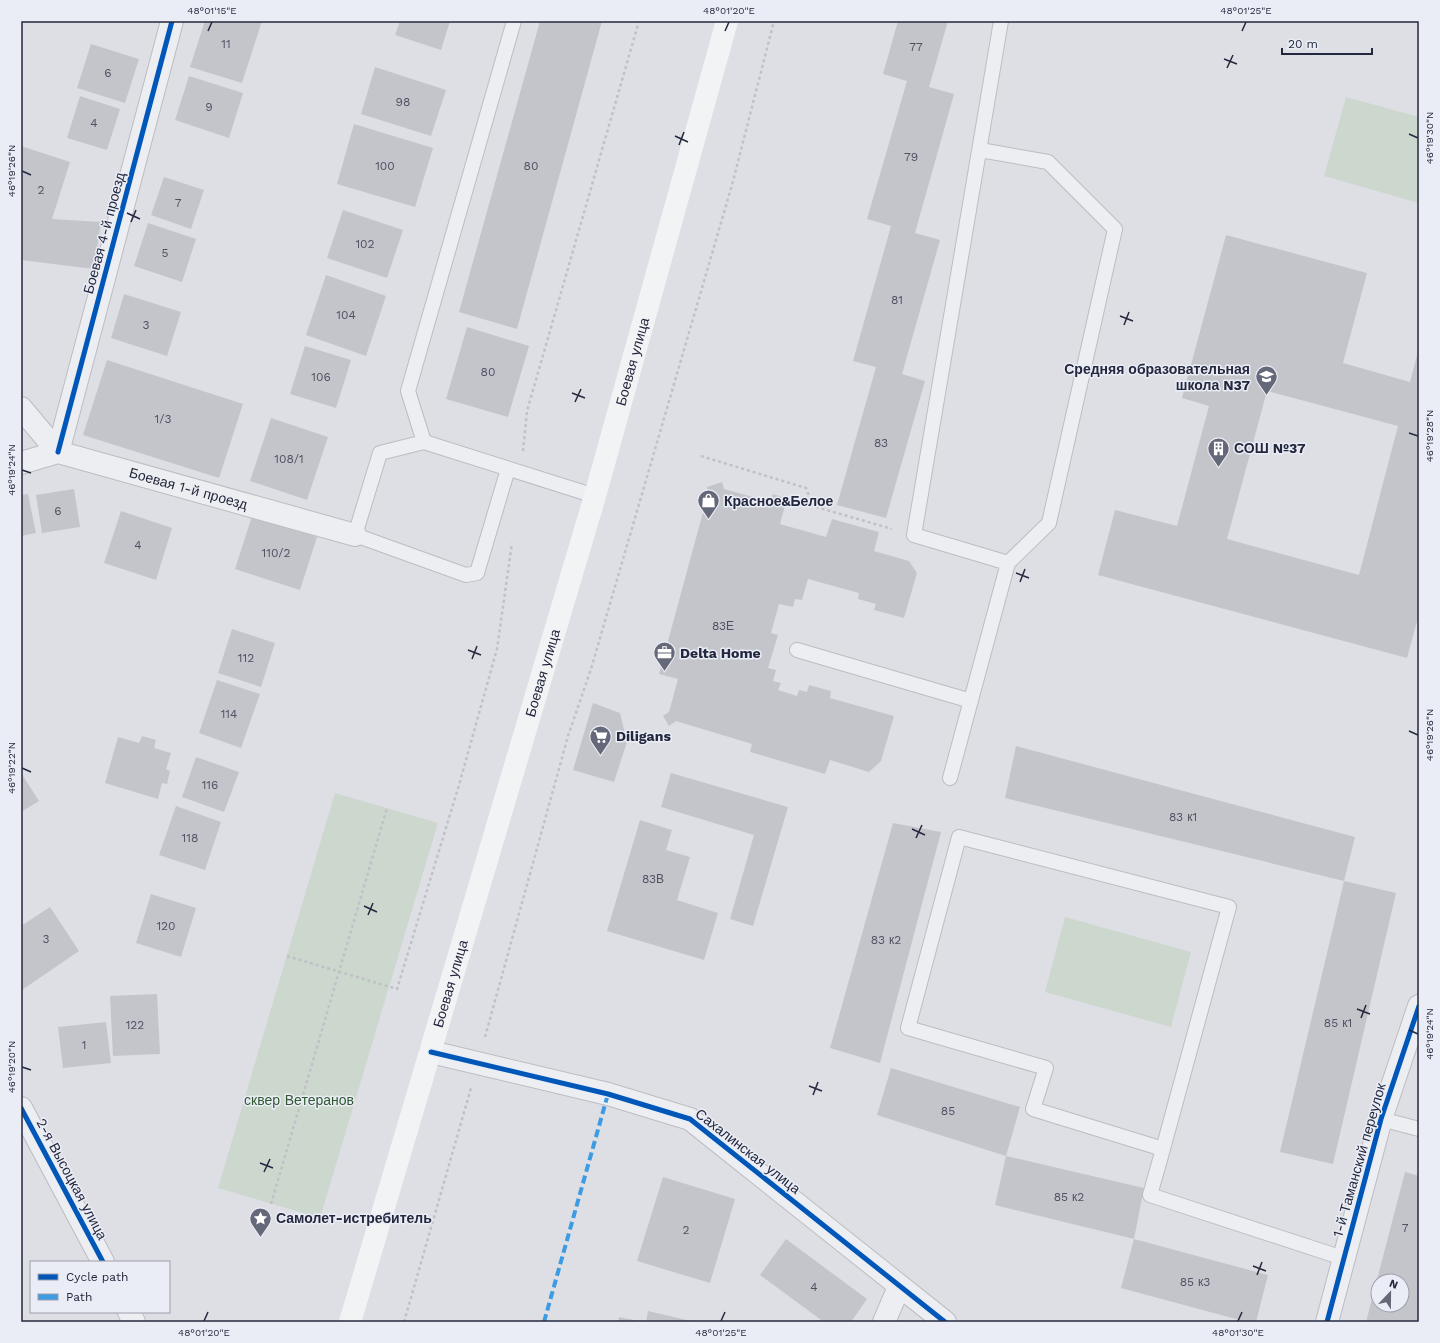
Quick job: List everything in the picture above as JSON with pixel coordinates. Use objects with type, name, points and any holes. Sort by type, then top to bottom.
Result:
[{"type":"main road","name":"Боевая улица","points":[[350,1322],[595,496],[727,21]]},
{"type":"street","name":"Боевая 4-й проезд","points":[[58,452],[172,21]]},
{"type":"street","points":[[21,408],[58,452],[21,462]]},
{"type":"street","name":"Боевая 1-й проезд","points":[[58,452],[355,535]]},
{"type":"street","name":"1-й Таманский переулок","points":[[1327,1322],[1381,1119],[1419,1006]]},
{"type":"street","name":"Сахалинская улица","points":[[431,1052],[608,1094],[690,1119],[899,1287],[945,1322]]},
{"type":"street","name":"2-я Высоцкая улица","points":[[21,1108],[101,1261]]},
{"type":"street","points":[[884,1322],[899,1287]]},
{"type":"street","points":[[130,1313],[134,1322]]},
{"type":"lane","points":[[424,442],[408,391],[514,21]]},
{"type":"lane","points":[[1001,21],[914,535],[1008,564]]},
{"type":"lane","points":[[950,778],[1008,564],[1049,523],[1115,229],[1048,162],[980,150]]},
{"type":"lane","points":[[508,469],[477,573],[466,575],[355,535],[380,453],[424,442],[595,496]]},
{"type":"lane","points":[[797,650],[971,701]]},
{"type":"lane","points":[[1163,1149],[1033,1109],[1046,1068],[908,1028],[959,837],[1229,907],[1163,1149],[1150,1195],[1343,1258]]},
{"type":"lane","points":[[1381,1119],[1419,1129]]},
{"type":"path","points":[[521,473],[527,411],[639,21]]},
{"type":"path","points":[[404,1322],[478,1063],[568,736],[591,669],[732,185],[774,21]]},
{"type":"path","points":[[701,456],[806,488],[813,506],[914,535]]},
{"type":"path","points":[[287,956],[397,990],[459,785],[497,649],[512,542]]},
{"type":"path","points":[[271,1204],[387,808]]},
{"type":"green space","points":[[1346,97],[1419,117],[1419,203],[1324,176]]},
{"type":"green space","name":"сквер Ветеранов","points":[[335,793],[438,823],[320,1218],[218,1188]]},
{"type":"green space","points":[[1065,917],[1191,952],[1171,1027],[1045,992]]},
{"type":"building","points":[[205,21],[262,21],[242,83],[190,67]]},
{"type":"building","points":[[400,21],[450,21],[441,50],[395,35]]},
{"type":"building","points":[[540,21],[602,21],[517,329],[459,312]]},
{"type":"building","points":[[898,21],[948,21],[929,87],[954,94],[915,233],[940,240],[902,374],[925,381],[886,518],[837,505],[876,367],[853,361],[891,226],[867,219],[907,81],[883,74]]},
{"type":"building","points":[[91,44],[139,59],[125,103],[77,88]]},
{"type":"building","points":[[375,67],[446,90],[431,136],[361,114]]},
{"type":"building","points":[[189,76],[243,93],[229,138],[175,120]]},
{"type":"building","points":[[80,96],[120,109],[107,150],[67,138]]},
{"type":"building","points":[[354,124],[433,148],[415,207],[337,184]]},
{"type":"building","points":[[21,146],[70,162],[52,219],[101,222],[94,269],[21,260]]},
{"type":"building","points":[[164,177],[204,190],[191,229],[151,215]]},
{"type":"building","points":[[343,210],[403,230],[387,278],[327,258]]},
{"type":"building","points":[[148,223],[196,239],[182,282],[134,266]]},
{"type":"building","name":"СОШ №37","points":[[1226,235],[1367,273],[1343,363],[1410,382],[1419,348],[1419,614],[1407,658],[1098,575],[1115,510],[1177,526],[1209,406],[1182,398]],"holes":[[[1267,391],[1398,426],[1359,575],[1227,539]]]},
{"type":"building","points":[[326,275],[386,296],[366,356],[306,335]]},
{"type":"building","points":[[124,294],[181,312],[167,356],[111,338]]},
{"type":"building","points":[[467,327],[529,346],[508,417],[446,399]]},
{"type":"building","points":[[305,346],[351,360],[336,408],[290,394]]},
{"type":"building","points":[[107,360],[243,404],[219,478],[83,435]]},
{"type":"building","points":[[271,418],[328,437],[307,500],[250,481]]},
{"type":"building","points":[[722,482],[724,489],[771,502],[773,494],[785,498],[783,506],[785,506],[780,524],[826,537],[832,519],[879,532],[874,551],[909,561],[917,573],[904,618],[874,610],[876,604],[858,599],[859,593],[808,579],[802,600],[795,599],[793,607],[779,604],[771,633],[778,635],[768,668],[776,670],[773,681],[781,683],[778,690],[797,696],[799,690],[807,692],[809,685],[831,691],[830,698],[894,716],[881,761],[869,772],[830,760],[825,774],[750,752],[752,744],[676,721],[669,726],[663,716],[669,712],[678,679],[659,674],[708,494],[707,487]]},
{"type":"building","points":[[74,489],[80,527],[42,533],[36,495]]},
{"type":"building","points":[[28,494],[36,533],[21,536],[21,495]]},
{"type":"building","points":[[121,511],[172,528],[156,580],[104,563]]},
{"type":"building","points":[[252,516],[317,537],[300,590],[235,569]]},
{"type":"building","points":[[232,629],[275,643],[261,687],[218,673]]},
{"type":"building","points":[[217,680],[260,694],[241,748],[199,733]]},
{"type":"building","name":"Diligans","points":[[593,703],[620,713],[627,742],[614,782],[573,770]]},
{"type":"building","points":[[142,736],[156,740],[154,748],[171,753],[166,769],[170,771],[167,784],[162,783],[158,799],[105,783],[118,737],[139,743]]},
{"type":"building","points":[[1016,746],[1355,837],[1344,881],[1005,798]]},
{"type":"building","points":[[196,757],[239,772],[224,812],[182,797]]},
{"type":"building","points":[[21,773],[39,801],[21,812]]},
{"type":"building","points":[[671,773],[788,807],[753,926],[730,919],[754,835],[661,807]]},
{"type":"building","points":[[176,806],[221,822],[205,870],[159,855]]},
{"type":"building","points":[[640,820],[672,830],[666,850],[690,857],[677,900],[718,913],[704,960],[607,931]]},
{"type":"building","points":[[893,823],[941,832],[880,1063],[830,1048]]},
{"type":"building","points":[[1344,881],[1396,893],[1333,1164],[1280,1152]]},
{"type":"building","points":[[151,894],[196,908],[181,957],[136,943]]},
{"type":"building","points":[[50,907],[79,951],[22,990],[21,926]]},
{"type":"building","points":[[157,994],[160,1054],[113,1056],[110,996]]},
{"type":"building","points":[[106,1022],[111,1063],[63,1068],[58,1027]]},
{"type":"building","points":[[891,1068],[1020,1107],[1006,1156],[877,1115]]},
{"type":"building","points":[[1006,1156],[1144,1188],[1134,1239],[995,1205]]},
{"type":"building","points":[[1405,1172],[1419,1176],[1419,1322],[1366,1322],[1370,1307],[1370,1313],[1410,1313],[1410,1273],[1379,1273]]},
{"type":"building","points":[[663,1177],[735,1199],[710,1283],[637,1261]]},
{"type":"building","points":[[786,1239],[867,1299],[851,1322],[824,1322],[760,1275]]},
{"type":"building","points":[[1134,1239],[1268,1275],[1256,1322],[1247,1322],[1121,1288]]},
{"type":"building","points":[[648,1311],[691,1321],[691,1322],[646,1322]]},
{"type":"building","points":[[619,1317],[639,1321],[639,1322],[618,1322]]},
{"type":"marked path","points":[[544,1322],[608,1094]]},
{"type":"cycle path","points":[[58,452],[172,21]]},
{"type":"cycle path","points":[[1327,1322],[1381,1119],[1419,1006]]},
{"type":"cycle path","points":[[431,1052],[608,1094],[690,1119],[945,1322]]},
{"type":"cycle path","points":[[21,1108],[102,1261]]},
{"type":"place","name":"Средняя образовательная школа N37","points":[[1266,396]]},
{"type":"place","name":"СОШ №37","points":[[1219,468]]},
{"type":"place","name":"Красное&Белое","points":[[709,520]]},
{"type":"place","name":"Delta Home","points":[[665,672]]},
{"type":"place","name":"Diligans","points":[[600,756]]},
{"type":"place","name":"Самолет-истребитель","points":[[261,1238]]}]
